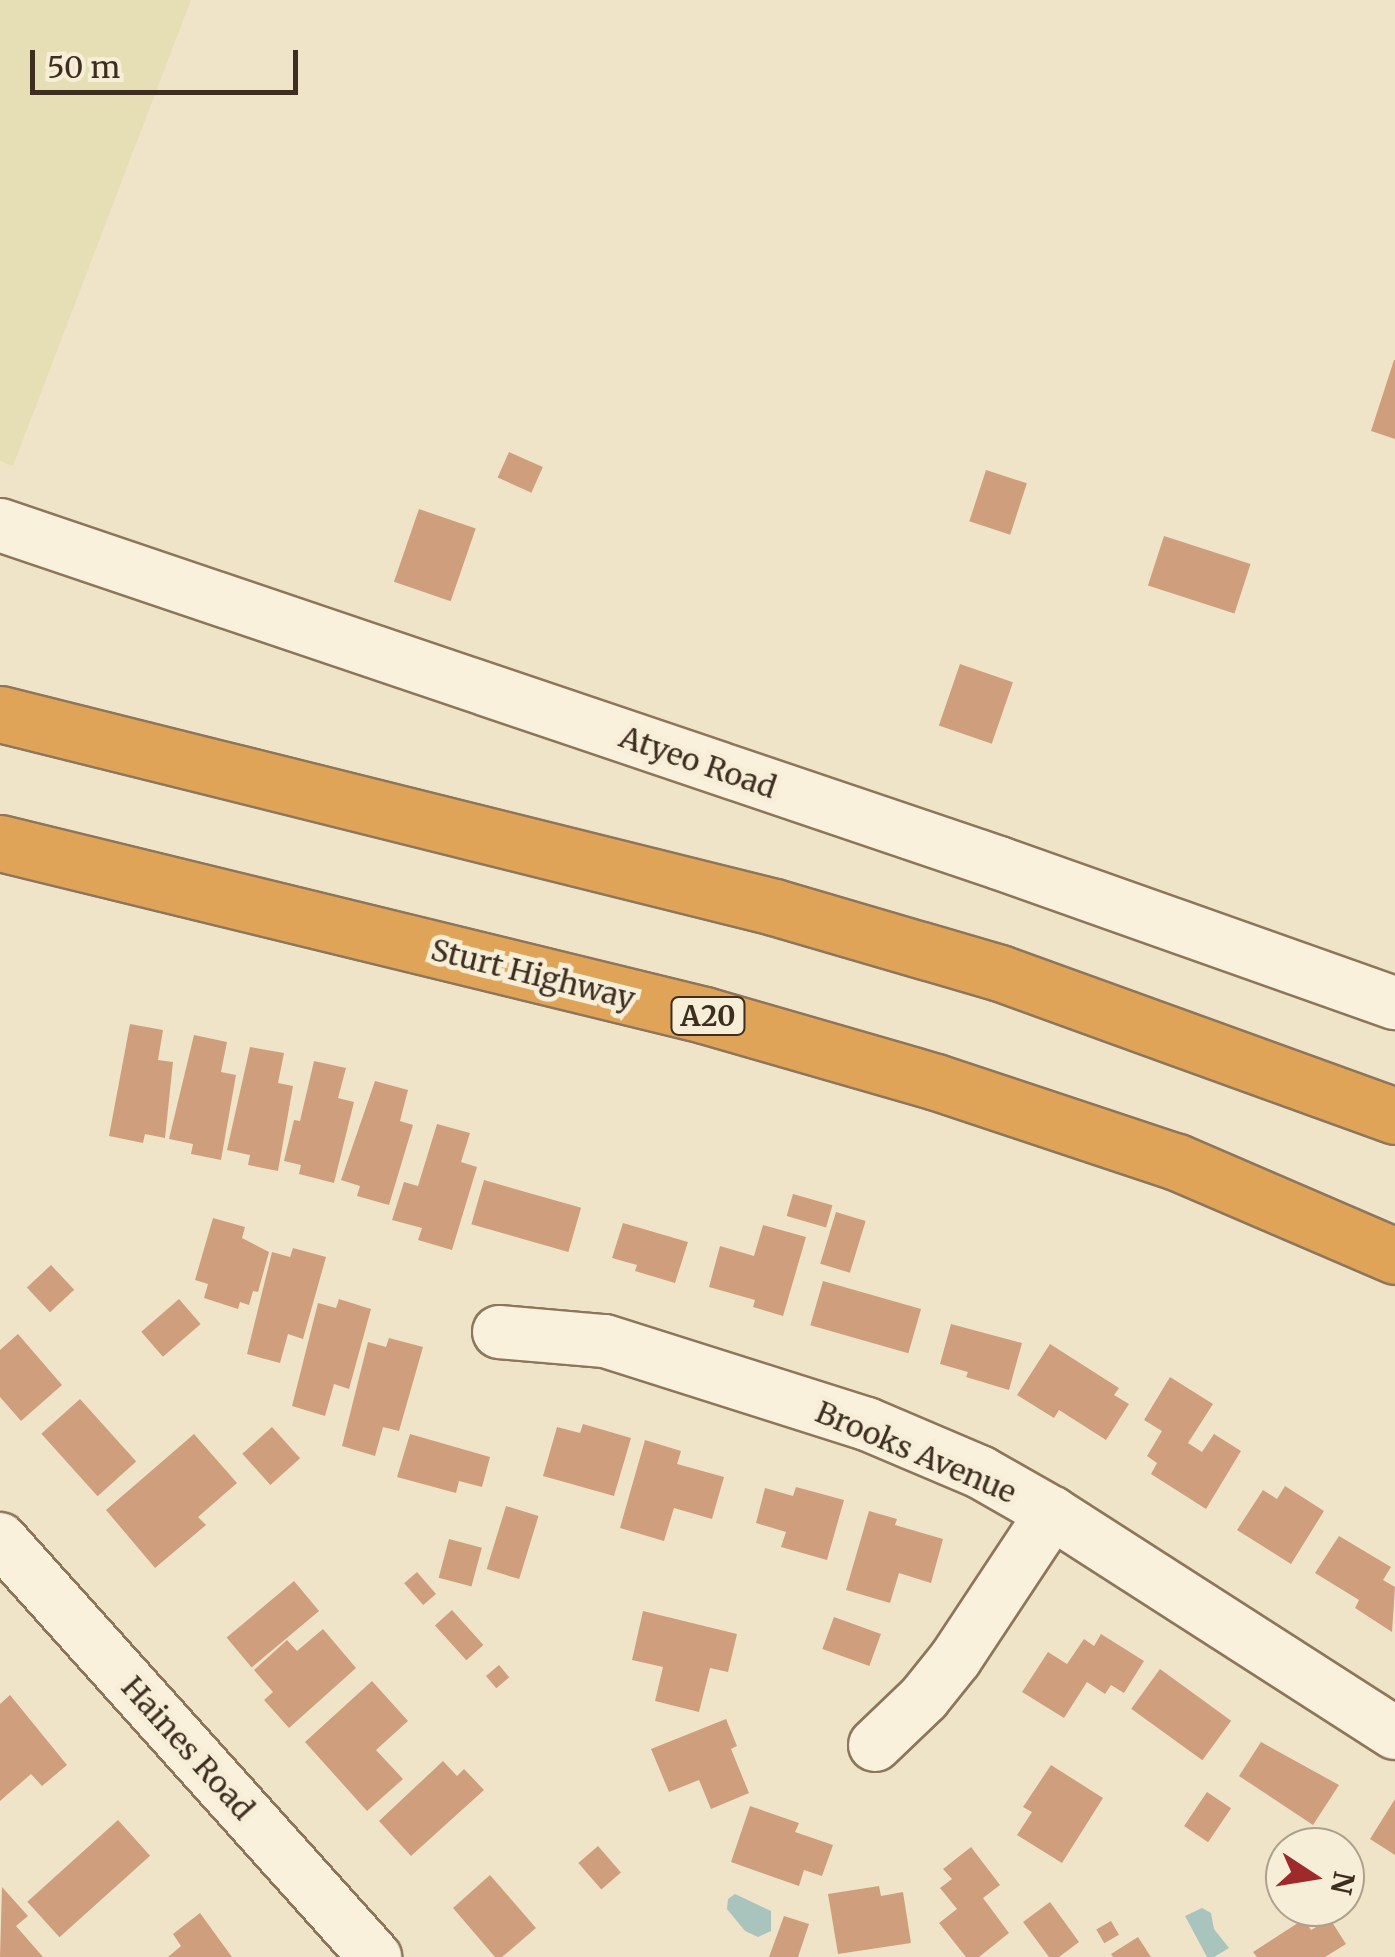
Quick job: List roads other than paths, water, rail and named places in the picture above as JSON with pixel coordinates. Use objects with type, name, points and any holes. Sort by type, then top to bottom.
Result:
[{"type":"highway","points":[[0,714],[774,906],[1000,973],[1395,1116]]},
{"type":"highway","name":"Sturt Highway","points":[[0,844],[704,1015],[936,1082],[1177,1162],[1395,1256]]},
{"type":"street","name":"Atyeo Road","points":[[0,525],[999,863],[1395,1003]]},
{"type":"street","name":"Brooks Avenue","points":[[499,1332],[605,1341],[867,1424],[980,1472],[1395,1732]]},
{"type":"street","points":[[876,1744],[924,1698],[956,1658],[1052,1514]]},
{"type":"street","name":"Haines Road","points":[[0,1539],[375,1957]]},
{"type":"water","points":[[735,1894],[771,1911],[771,1931],[758,1937],[745,1931],[727,1909],[728,1899]]},
{"type":"water","points":[[1202,1908],[1211,1913],[1214,1929],[1229,1948],[1214,1957],[1207,1957],[1185,1916]]}]
